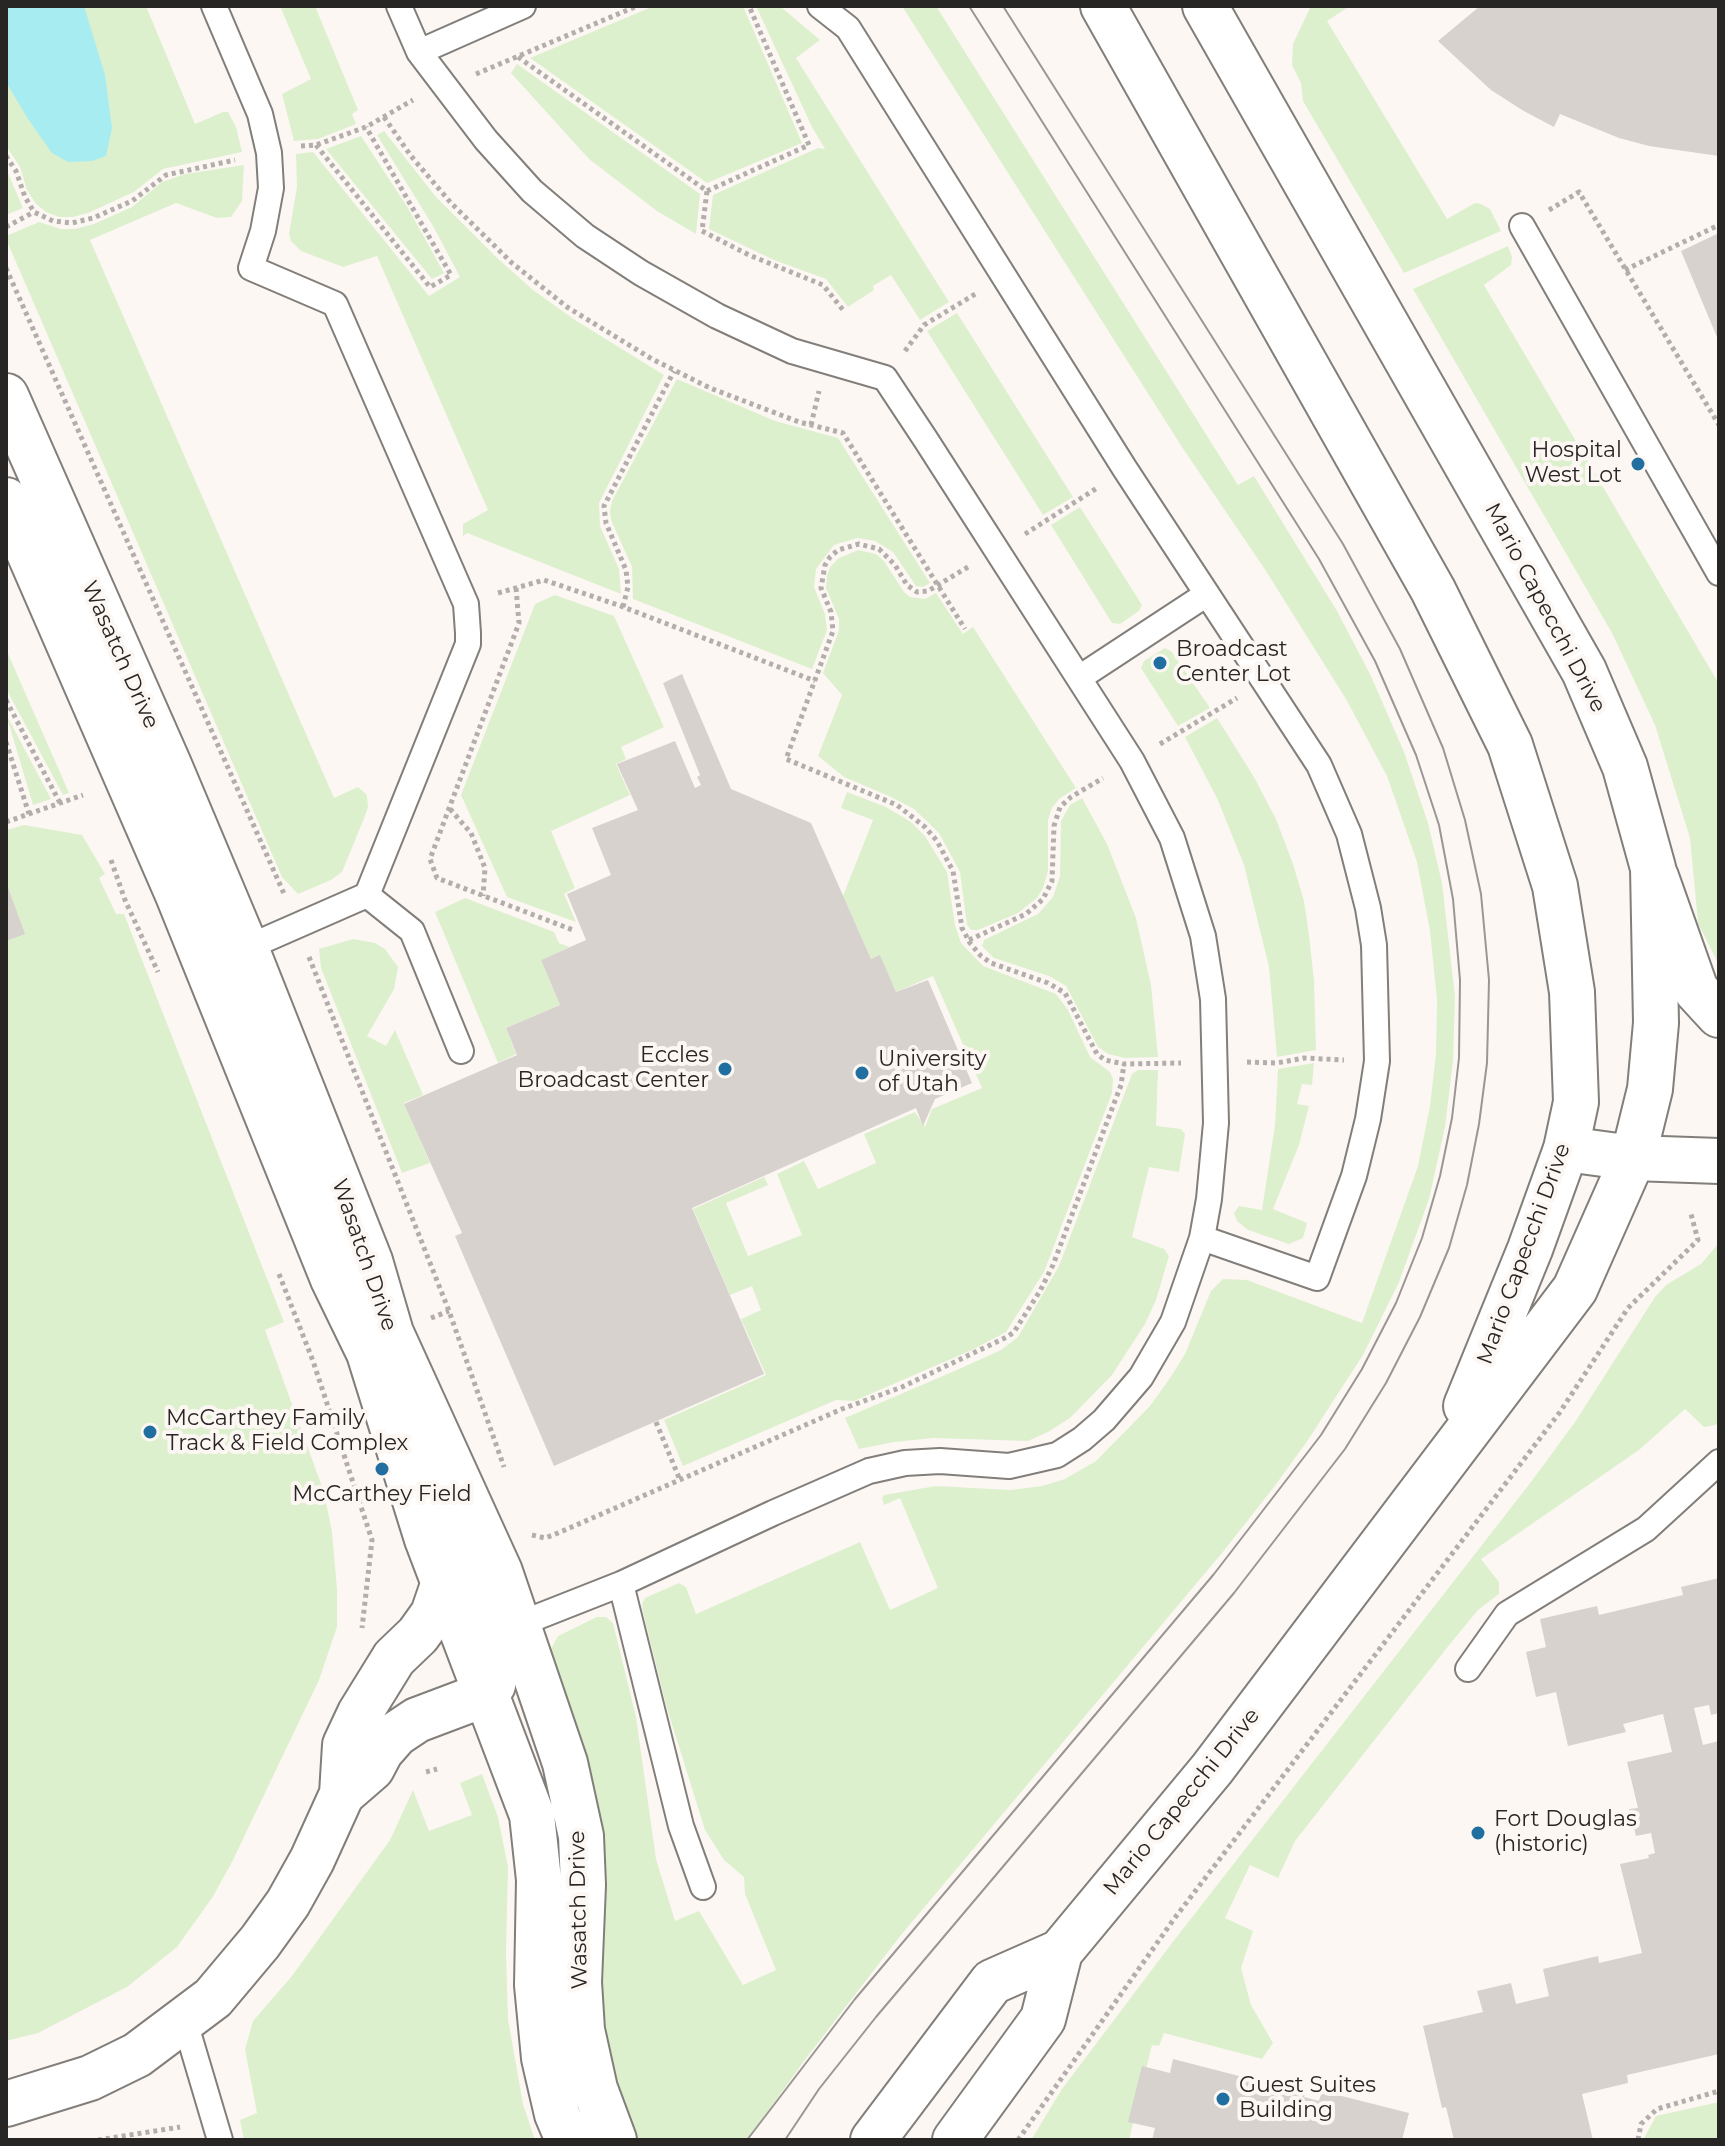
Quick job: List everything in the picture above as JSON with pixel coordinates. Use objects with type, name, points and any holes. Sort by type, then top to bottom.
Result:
[{"type":"street","name":"Mario Capecchi Drive","points":[[955,2140],[1043,2019],[1060,1952],[1212,1769],[1575,1289],[1633,1158],[1650,1089],[1656,1023],[1653,868],[1625,767],[1584,671],[1205,6]]},
{"type":"street","name":"Mario Capecchi Drive","points":[[1114,9],[1433,590],[1510,745],[1555,886],[1572,992],[1576,1102],[1566,1149],[1530,1249],[1446,1458]]},
{"type":"street","name":"Wasatch Drive","points":[[6,396],[246,948],[370,1261],[391,1333],[434,1434],[500,1572],[565,1763],[581,1836],[583,1885],[579,1982],[582,2030],[595,2089],[614,2140]]},
{"type":"street","name":"Wasatch Drive","points":[[6,500],[206,965],[333,1279],[369,1353],[410,1489],[532,1815],[539,1880],[537,1985],[544,2058],[557,2114],[568,2140]]},
{"type":"street","points":[[1653,868],[1696,990],[1719,1015]]},
{"type":"street","points":[[1566,1149],[1633,1158],[1719,1161]]},
{"type":"street","points":[[342,1794],[372,1768],[381,1751],[396,1734],[417,1720],[486,1694],[493,1685],[495,1674],[472,1582],[436,1486],[434,1434]]},
{"type":"street","points":[[6,2104],[90,2078],[137,2055],[213,1998],[260,1942],[288,1903],[312,1860],[342,1794],[345,1745],[360,1713],[394,1658],[418,1635],[433,1614],[444,1582]]},
{"type":"street","name":"Mario Capecchi Drive","points":[[873,2140],[992,1982],[1060,1952]]},
{"type":"lane","points":[[206,965],[367,895],[468,644],[466,604],[335,304],[251,268],[270,198],[269,153],[260,114],[214,6]]},
{"type":"lane","points":[[399,6],[419,52],[486,140],[532,191],[585,236],[641,273],[717,316],[792,351],[885,378],[1132,761],[1172,838],[1203,936],[1213,999],[1216,1107],[1209,1199],[1202,1238],[1173,1322],[1141,1377],[1104,1420],[1057,1455],[1009,1466],[940,1461],[905,1463],[869,1471],[621,1584],[517,1625]]},
{"type":"lane","points":[[419,52],[523,6]]},
{"type":"lane","points":[[820,6],[848,28],[1125,469],[1319,765],[1349,834],[1374,945],[1377,1061],[1368,1119],[1354,1176],[1317,1278],[1202,1238]]},
{"type":"lane","points":[[1522,226],[1719,573]]},
{"type":"lane","points":[[1079,678],[1207,594]]},
{"type":"lane","points":[[367,895],[412,931],[461,1051]]},
{"type":"lane","points":[[1468,1669],[1507,1614],[1646,1529],[1719,1462]]},
{"type":"lane","points":[[621,1584],[681,1826],[703,1887]]},
{"type":"lane","points":[[185,2022],[220,2140]]},
{"type":"path","points":[[476,74],[637,6]]},
{"type":"path","points":[[707,191],[809,145],[749,6]]},
{"type":"path","points":[[518,57],[707,191]]},
{"type":"path","points":[[297,146],[316,145],[366,127],[417,97]]},
{"type":"path","points":[[384,117],[432,182],[512,263],[596,327],[674,371],[740,400],[843,433],[965,629]]},
{"type":"path","points":[[316,145],[430,287],[451,275],[366,127]]},
{"type":"path","points":[[6,156],[34,212],[53,221],[72,223],[93,218],[132,201],[166,175],[240,159]]},
{"type":"path","points":[[707,191],[702,231],[749,255],[823,285],[843,310]]},
{"type":"path","points":[[1579,192],[1719,425]]},
{"type":"path","points":[[6,227],[34,212]]},
{"type":"path","points":[[1625,270],[1719,225]]},
{"type":"path","points":[[6,268],[285,898]]},
{"type":"path","points":[[924,325],[953,308]]},
{"type":"path","points":[[623,607],[628,587],[626,570],[606,523],[604,506],[674,371]]},
{"type":"path","points":[[811,425],[819,388]]},
{"type":"path","points":[[1047,521],[1076,502]]},
{"type":"path","points":[[937,585],[923,593],[911,590],[886,554],[871,545],[859,544],[838,550],[825,565],[821,588],[831,612],[833,631],[786,759],[897,805],[925,827],[937,841],[953,871],[959,916],[969,940],[981,956],[1065,993],[1090,1046],[1105,1060],[1150,1064]]},
{"type":"path","points":[[493,594],[544,580],[815,681]]},
{"type":"path","points":[[516,588],[519,623],[430,859],[437,878],[573,930]]},
{"type":"path","points":[[6,700],[60,803]]},
{"type":"path","points":[[1182,731],[1214,713]]},
{"type":"path","points":[[6,742],[29,814]]},
{"type":"path","points":[[969,940],[1026,914],[1043,899],[1054,871],[1056,815],[1065,802],[1078,793]]},
{"type":"path","points":[[6,822],[83,795]]},
{"type":"path","points":[[450,809],[471,833],[485,868],[483,896]]},
{"type":"path","points":[[309,958],[449,1311],[506,1471]]},
{"type":"path","points":[[1277,1063],[1316,1058]]},
{"type":"path","points":[[526,1529],[534,1537],[545,1538],[842,1409],[902,1387],[999,1343],[1014,1332],[1040,1291],[1059,1250],[1121,1085],[1124,1064]]},
{"type":"path","points":[[1018,2140],[1174,1919],[1560,1412],[1628,1308],[1698,1240],[1691,1214]]},
{"type":"path","points":[[313,1361],[372,1540],[361,1630]]},
{"type":"path","points":[[656,1422],[680,1480]]},
{"type":"path","points":[[426,1772],[437,1769]]},
{"type":"path","points":[[1638,2140],[1641,2124],[1657,2109],[1719,2091]]},
{"type":"path","points":[[98,2140],[153,2136],[189,2126]]},
{"type":"green space","points":[[6,6],[146,6],[195,124],[228,112],[236,127],[242,152],[163,169],[134,192],[88,213],[59,217],[46,212],[27,190],[20,167],[6,146]]},
{"type":"green space","points":[[280,6],[315,6],[358,110],[352,114],[356,124],[318,139],[294,141],[282,94],[311,79]]},
{"type":"green space","points":[[654,6],[743,6],[802,143],[707,183],[530,58]]},
{"type":"green space","points":[[756,6],[780,6],[820,40],[796,58],[949,302],[920,320],[891,275],[848,307],[826,279],[774,260],[709,229],[713,195],[818,148],[825,149]]},
{"type":"green space","points":[[902,6],[936,6],[1238,485],[1254,476],[1337,611],[1371,676],[1404,752],[1428,823],[1442,883],[1455,996],[1453,1061],[1445,1127],[1429,1199],[1399,1282],[1363,1355],[1308,1440],[1222,1553],[901,1935],[747,2140],[635,2140],[607,2063],[550,1658],[558,1636],[597,1617],[606,1617],[613,1623],[636,1717],[656,1859],[675,1921],[699,1911],[743,1985],[776,1970],[745,1894],[744,1877],[724,1860],[705,1830],[666,1705],[643,1612],[645,1598],[679,1583],[686,1587],[696,1614],[860,1542],[890,1610],[938,1588],[900,1498],[884,1505],[884,1495],[936,1486],[1011,1490],[1042,1486],[1065,1479],[1096,1461],[1150,1406],[1170,1378],[1185,1354],[1211,1291],[1223,1279],[1247,1280],[1362,1323],[1418,1166],[1430,1106],[1436,1053],[1437,1000],[1430,931],[1417,862],[1387,776],[1346,699],[1266,571],[1182,447]]},
{"type":"green space","points":[[1311,6],[1350,6],[1327,21],[1447,219],[1475,203],[1481,204],[1490,209],[1501,231],[1404,273],[1303,101],[1301,83],[1292,65],[1293,44]]},
{"type":"green space","points":[[517,64],[700,194],[696,234],[657,211],[589,159],[511,73]]},
{"type":"green space","points":[[384,131],[436,197],[533,290],[664,375],[599,503],[600,526],[619,569],[621,594],[467,533],[463,536],[463,524],[488,510],[377,256],[343,267],[301,251],[291,241],[289,234],[297,187],[296,154],[313,152],[429,296],[460,277],[433,226],[377,135]]},
{"type":"green space","points":[[361,136],[408,208],[444,273],[432,279],[326,149]]},
{"type":"green space","points":[[244,165],[242,201],[231,217],[217,218],[176,203],[90,240],[334,798],[358,787],[367,795],[368,807],[342,872],[298,894],[282,877],[6,239],[6,236],[39,222],[61,229],[94,224],[132,207],[162,182],[185,174]]},
{"type":"green space","points":[[6,168],[23,208],[6,215]]},
{"type":"green space","points":[[1508,246],[1511,265],[1484,285],[1719,684],[1719,965],[1698,923],[1690,838],[1655,725],[1612,633],[1413,289]]},
{"type":"green space","points":[[957,313],[1073,497],[1043,515],[927,331]]},
{"type":"green space","points":[[677,379],[775,421],[838,438],[930,583],[923,587],[916,586],[893,552],[875,541],[857,538],[834,545],[816,569],[814,587],[825,614],[827,630],[812,669],[633,599],[632,567],[611,520],[612,501]]},
{"type":"green space","points":[[1080,507],[1142,605],[1139,611],[1120,624],[1112,623],[1051,525]]},
{"type":"green space","points":[[858,550],[876,554],[884,561],[910,597],[925,599],[936,593],[963,634],[973,627],[1076,788],[1059,799],[1052,808],[1048,820],[1048,871],[1037,898],[1018,913],[978,930],[971,930],[967,925],[960,872],[939,833],[914,809],[844,777],[818,756],[842,695],[823,673],[839,630],[839,619],[826,588],[827,575],[839,558]]},
{"type":"green space","points":[[555,595],[614,616],[664,727],[621,747],[626,759],[616,764],[630,795],[551,831],[575,888],[564,894],[576,922],[507,897],[461,795],[535,604]]},
{"type":"green space","points":[[1165,648],[1172,652],[1210,708],[1178,726],[1141,668],[1144,661]]},
{"type":"green space","points":[[6,649],[69,793],[63,795],[6,687]]},
{"type":"green space","points":[[6,714],[51,799],[33,805]]},
{"type":"green space","points":[[1217,718],[1276,819],[1293,864],[1304,901],[1309,935],[1316,1050],[1277,1057],[1269,967],[1244,865],[1217,798],[1185,737]]},
{"type":"green space","points":[[847,792],[886,807],[911,822],[925,836],[947,872],[955,925],[961,943],[983,966],[1056,994],[1068,1010],[1090,1057],[1110,1072],[1112,1093],[1044,1272],[1006,1332],[854,1401],[836,1400],[683,1466],[664,1420],[766,1375],[741,1319],[761,1310],[752,1286],[730,1295],[693,1209],[764,1177],[768,1185],[726,1203],[748,1256],[802,1235],[777,1174],[804,1161],[818,1189],[876,1163],[864,1134],[915,1112],[925,1127],[932,1109],[982,1088],[933,976],[896,992],[880,956],[871,959],[843,896],[873,820],[841,808]]},
{"type":"green space","points":[[1082,798],[1107,844],[1136,918],[1151,985],[1158,1057],[1125,1058],[1108,1054],[1098,1047],[1066,986],[1049,976],[994,958],[982,946],[984,940],[1038,914],[1053,897],[1060,876],[1061,821],[1070,805]]},
{"type":"green space","name":"McCarthey Family Track & Field Complex","points":[[24,825],[82,835],[105,874],[99,878],[116,914],[124,914],[284,1322],[265,1330],[324,1492],[332,1532],[337,1627],[319,1680],[232,1862],[212,1898],[177,1947],[127,1987],[38,2033],[6,2041],[6,830]]},
{"type":"green space","points":[[465,898],[554,932],[559,943],[570,947],[541,960],[560,1005],[506,1028],[516,1054],[498,1063],[435,912]]},
{"type":"green space","points":[[353,939],[375,943],[385,949],[398,967],[394,989],[367,1036],[386,1046],[395,1030],[423,1095],[404,1103],[430,1163],[402,1173],[321,968],[319,949]]},
{"type":"green space","points":[[1314,1063],[1312,1085],[1302,1084],[1297,1104],[1309,1106],[1299,1145],[1273,1209],[1307,1223],[1303,1238],[1289,1244],[1248,1230],[1237,1221],[1234,1213],[1239,1206],[1262,1210],[1275,1125],[1278,1069]]},
{"type":"green space","points":[[1138,1070],[1158,1070],[1156,1126],[1181,1129],[1185,1134],[1179,1172],[1149,1167],[1132,1237],[1164,1249],[1169,1256],[1145,1324],[1112,1375],[1070,1418],[1028,1441],[933,1438],[859,1449],[845,1418],[1001,1350],[1018,1337],[1059,1266],[1132,1074]]},
{"type":"green space","points":[[1719,1243],[1719,1422],[1704,1427],[1685,1409],[1639,1450],[1481,1559],[1499,1582],[1499,1594],[1478,1610],[1295,1841],[1278,1878],[1250,1865],[1225,1918],[1253,1931],[1241,1968],[1251,2005],[1273,2043],[1262,2059],[1164,2033],[1159,2046],[1152,2045],[1129,2140],[1031,2140],[1062,2089],[1172,1943],[1531,1482],[1575,1422],[1655,1297],[1666,1285],[1701,1264]]},
{"type":"green space","points":[[482,1774],[498,1817],[508,1867],[508,2019],[523,2104],[535,2140],[244,2140],[240,2120],[257,2113],[245,2049],[253,2021],[292,1976],[390,1840],[413,1790],[429,1831],[472,1815],[460,1783]]},
{"type":"green space","points":[[1719,2102],[1719,2140],[1643,2140],[1656,2116]]},
{"type":"water","points":[[6,6],[84,6],[105,75],[112,128],[106,156],[92,161],[68,162],[52,153],[28,119],[6,82]]},
{"type":"building","points":[[1480,6],[1719,6],[1719,156],[1649,146],[1619,138],[1560,114],[1554,127],[1522,110],[1491,90],[1438,41]]},
{"type":"building","points":[[1719,233],[1719,342],[1681,251]]},
{"type":"building","name":"Eccles Broadcast Center","points":[[682,674],[731,789],[811,823],[871,959],[880,955],[896,992],[928,980],[972,1083],[935,1099],[923,1126],[916,1108],[692,1208],[764,1374],[554,1466],[455,1236],[462,1233],[404,1104],[517,1055],[506,1028],[560,1005],[541,960],[586,940],[567,894],[611,875],[592,828],[638,810],[617,764],[675,741],[695,788],[701,785],[697,777],[700,775],[663,683]]},
{"type":"building","points":[[6,882],[25,934],[6,941]]},
{"type":"building","points":[[1719,1578],[1719,1713],[1711,1715],[1709,1705],[1694,1708],[1703,1745],[1719,1741],[1719,2054],[1627,2075],[1628,2083],[1582,2094],[1593,2140],[1454,2140],[1446,2107],[1442,2108],[1423,2026],[1483,2012],[1477,1991],[1511,1983],[1516,2004],[1549,1996],[1543,1969],[1598,1956],[1599,1963],[1642,1953],[1620,1864],[1649,1858],[1648,1855],[1655,1853],[1651,1833],[1636,1836],[1629,1809],[1638,1808],[1627,1762],[1672,1752],[1663,1714],[1623,1724],[1626,1732],[1568,1746],[1556,1692],[1536,1697],[1526,1652],[1546,1647],[1540,1619],[1597,1606],[1599,1615],[1683,1595],[1681,1587]]},
{"type":"building","name":"Guest Suites Building","points":[[1173,2059],[1305,2093],[1304,2097],[1319,2101],[1322,2091],[1409,2113],[1402,2140],[1152,2140],[1155,2128],[1128,2122],[1142,2066],[1170,2073]]},
{"type":"tram line","points":[[747,2140],[855,1999],[1214,1574],[1321,1435],[1362,1369],[1396,1303],[1422,1238],[1440,1176],[1452,1118],[1459,1058],[1460,980],[1453,899],[1439,825],[1416,755],[1375,661],[1319,559],[969,6]]},
{"type":"tram line","points":[[785,2140],[819,2089],[876,2017],[1234,1593],[1345,1449],[1386,1383],[1420,1317],[1449,1248],[1467,1185],[1487,1063],[1489,980],[1481,894],[1465,820],[1443,748],[1400,649],[1343,544],[1003,6]]},
{"type":"place","name":"Hospital West Lot","points":[[1638,464]]},
{"type":"place","name":"Broadcast Center Lot","points":[[1160,663]]},
{"type":"place","name":"Eccles Broadcast Center","points":[[725,1069]]},
{"type":"place","name":"University of Utah","points":[[862,1073]]},
{"type":"place","name":"McCarthey Family Track & Field Complex","points":[[150,1432]]},
{"type":"place","name":"McCarthey Field","points":[[382,1469]]},
{"type":"place","name":"Fort Douglas (historic)","points":[[1478,1833]]},
{"type":"place","name":"Guest Suites Building","points":[[1223,2099]]}]
